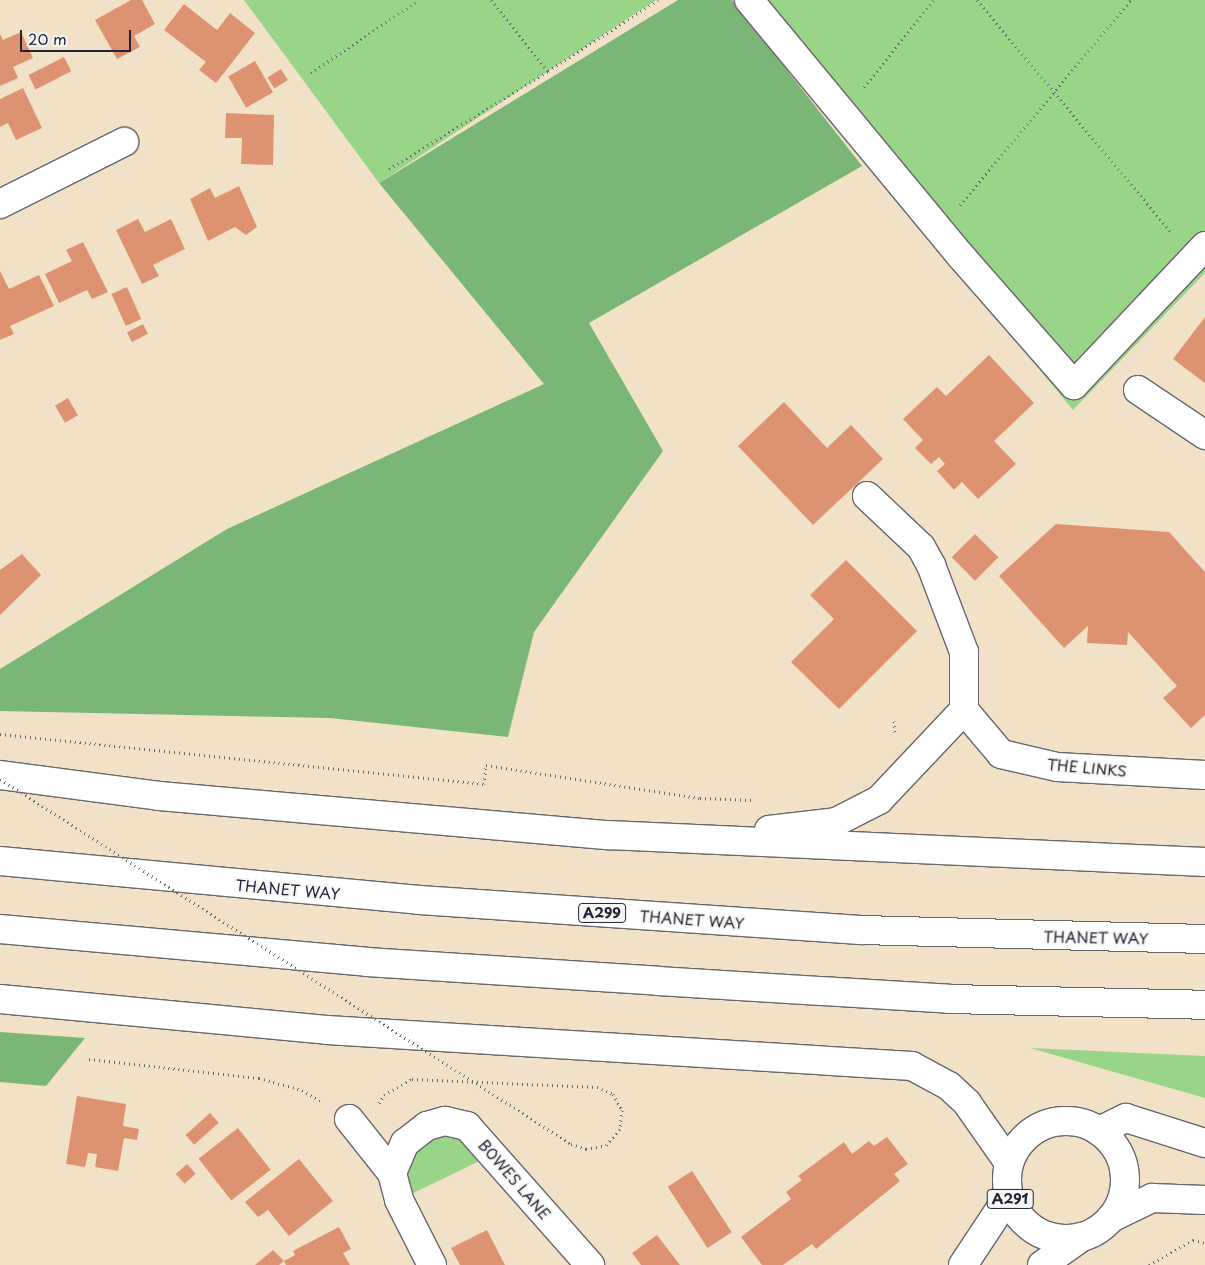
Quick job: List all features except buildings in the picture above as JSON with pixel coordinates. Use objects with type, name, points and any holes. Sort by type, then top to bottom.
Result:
[{"type":"main road","points":[[749,0],[939,230],[1074,385],[1200,253]]},
{"type":"main road","points":[[0,204],[124,142]]},
{"type":"main road","points":[[1138,390],[1205,434]]},
{"type":"main road","points":[[693,840],[836,822],[879,800],[964,710],[964,652],[931,565],[922,546],[867,496]]},
{"type":"main road","name":"THE LINKS","points":[[964,710],[1001,754],[1057,768],[1205,775]]},
{"type":"main road","points":[[0,775],[159,796],[693,840],[1205,862]]},
{"type":"main road","name":"THANET WAY","points":[[0,861],[409,899],[861,930],[1205,939]]},
{"type":"main road","points":[[0,929],[367,962],[658,981],[949,999],[1205,1004]]},
{"type":"main road","points":[[0,999],[327,1030],[912,1066],[949,1086],[967,1103],[1009,1163],[1017,1146],[1045,1124],[1063,1121],[1099,1131],[1118,1153],[1125,1181],[1122,1201],[1111,1218]]},
{"type":"main road","points":[[1099,1131],[1126,1118],[1205,1143]]},
{"type":"main road","points":[[348,1119],[392,1173],[399,1200],[432,1265]]},
{"type":"main road","name":"BOWES LANE","points":[[392,1173],[404,1143],[426,1126],[445,1121],[467,1126],[590,1265]]},
{"type":"main road","name":"A291","points":[[1009,1163],[1008,1197],[1015,1212],[1039,1233],[1054,1238],[1084,1237]]},
{"type":"main road","points":[[963,1265],[1008,1197]]},
{"type":"main road","points":[[1042,1265],[1111,1218],[1152,1198],[1205,1200]]},
{"type":"path","points":[[311,73],[419,0]]},
{"type":"path","points":[[491,0],[548,71]]},
{"type":"path","points":[[390,169],[658,0]]},
{"type":"path","points":[[843,113],[934,0]]},
{"type":"path","points":[[977,0],[1055,93],[1200,253]]},
{"type":"path","points":[[939,230],[1131,0]]},
{"type":"path","points":[[894,722],[895,737]]},
{"type":"path","points":[[0,734],[484,784],[486,765],[700,798],[756,800]]},
{"type":"path","points":[[0,779],[394,1032],[428,1053],[470,1080],[478,1085],[487,1090],[571,1144],[586,1149],[606,1145],[620,1129],[622,1110],[613,1094],[597,1087],[539,1084],[529,1084],[480,1082],[470,1082],[441,1081],[412,1079],[384,1095]]},
{"type":"path","points":[[89,1059],[259,1078],[302,1090],[348,1119]]},
{"type":"path","points":[[1149,1265],[1193,1240],[1205,1243]]},
{"type":"green space","points":[[244,0],[656,0],[379,183]]},
{"type":"green space","points":[[678,0],[732,0],[862,166],[589,323],[663,451],[534,632],[508,737],[330,718],[0,711],[0,669],[227,529],[544,384],[379,183]]},
{"type":"green space","points":[[733,0],[1205,0],[1205,273],[1073,410]]},
{"type":"green space","points":[[0,1032],[85,1038],[46,1086],[0,1082]]},
{"type":"green space","points":[[1030,1048],[1205,1056],[1205,1098]]},
{"type":"green space","points":[[445,1121],[496,1153],[399,1200],[397,1157]]}]
